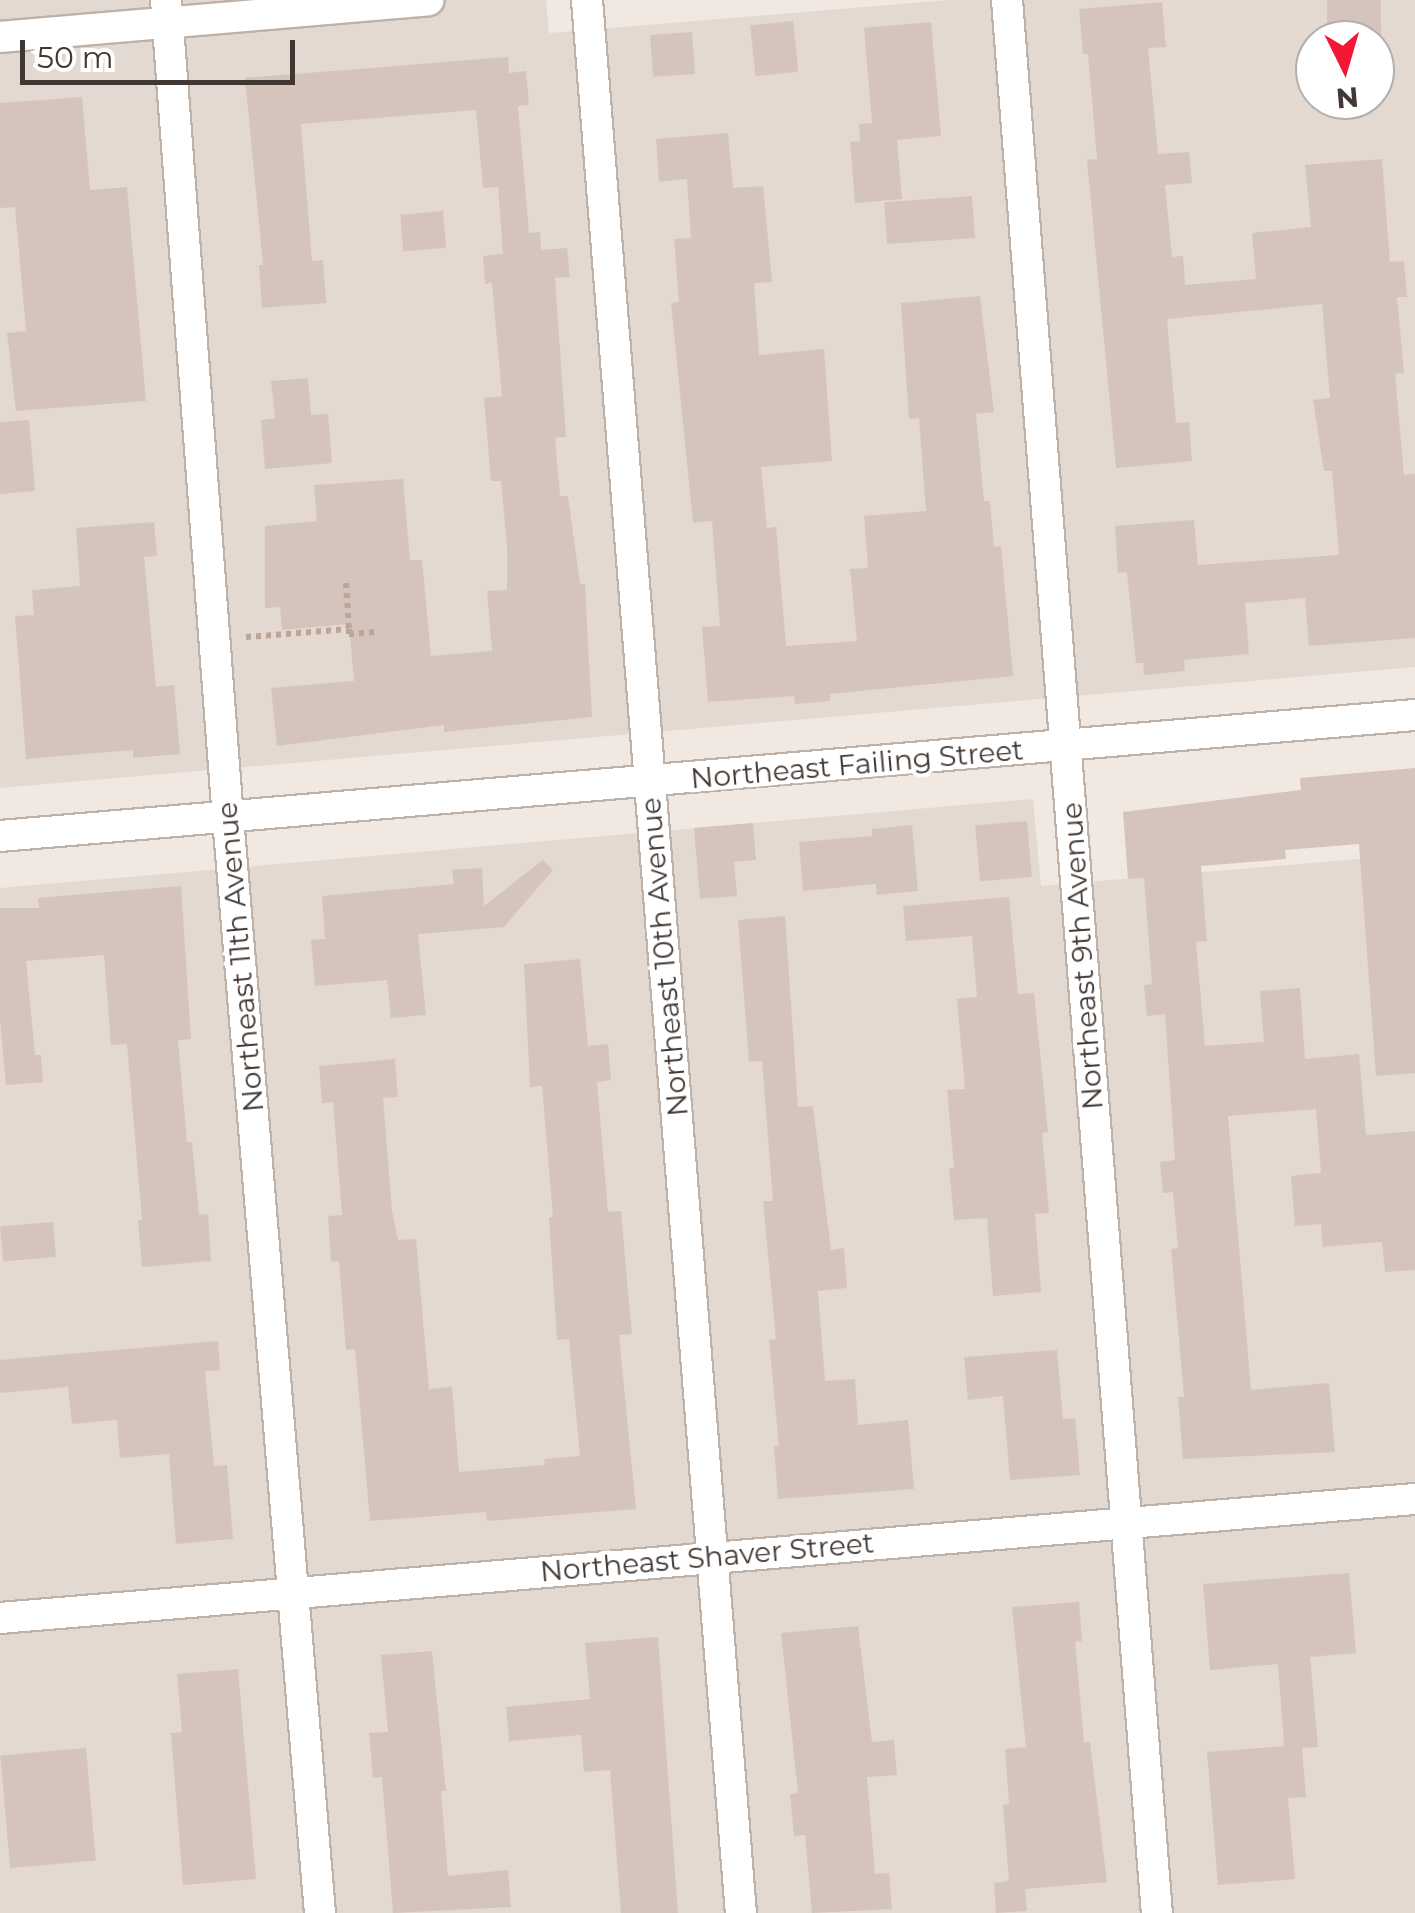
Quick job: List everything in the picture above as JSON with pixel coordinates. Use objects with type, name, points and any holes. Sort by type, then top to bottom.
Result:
[{"type":"street","points":[[0,37],[167,11],[428,0]]},
{"type":"street","name":"Northeast 10th Avenue","points":[[587,0],[741,1913]]},
{"type":"street","name":"Northeast 9th Avenue","points":[[1007,0],[1157,1913]]},
{"type":"street","name":"Northeast 11th Avenue","points":[[167,11],[228,818],[320,1913]]},
{"type":"street","name":"Northeast Failing Street","points":[[0,836],[1415,715]]},
{"type":"street","name":"Northeast Shaver Street","points":[[0,1618],[1415,1499]]},
{"type":"path","points":[[346,583],[349,634],[376,632]]},
{"type":"path","points":[[214,639],[348,629]]},
{"type":"shaded area","points":[[0,0],[546,0],[549,33],[949,0],[1415,0],[1415,667],[0,788]]},
{"type":"shaded area","points":[[1033,799],[1041,886],[1415,854],[1415,1913],[0,1913],[0,888]]},
{"type":"building","points":[[1327,0],[1381,0],[1381,20],[1327,20]]},
{"type":"building","points":[[1162,2],[1166,47],[1148,48],[1158,154],[1189,152],[1192,183],[1165,185],[1172,257],[1183,256],[1185,285],[1256,279],[1252,233],[1311,227],[1305,165],[1382,159],[1390,262],[1404,261],[1407,297],[1397,297],[1404,373],[1395,374],[1404,475],[1415,474],[1415,638],[1309,646],[1305,598],[1245,603],[1249,654],[1184,660],[1185,671],[1144,675],[1143,663],[1136,663],[1127,572],[1118,573],[1115,526],[1194,520],[1198,565],[1339,555],[1332,471],[1324,471],[1313,400],[1330,398],[1322,304],[1167,319],[1176,423],[1189,422],[1192,461],[1116,468],[1087,160],[1097,159],[1088,54],[1083,54],[1079,9]]},
{"type":"building","points":[[793,21],[798,72],[756,76],[750,25]]},
{"type":"building","points":[[931,22],[941,136],[897,140],[902,199],[855,203],[850,142],[860,141],[859,124],[872,123],[864,28]]},
{"type":"building","points":[[692,32],[695,74],[653,77],[650,35]]},
{"type":"building","points":[[508,57],[509,73],[526,71],[529,105],[518,106],[529,233],[540,232],[541,250],[567,248],[570,277],[555,278],[566,437],[555,438],[560,496],[568,496],[580,584],[585,584],[592,717],[444,732],[444,725],[277,746],[271,688],[354,681],[349,624],[282,630],[280,607],[265,608],[265,526],[317,521],[314,485],[403,479],[410,560],[422,560],[431,656],[492,651],[487,591],[507,590],[507,546],[501,481],[491,481],[484,398],[502,396],[492,283],[485,284],[483,256],[503,254],[498,187],[483,188],[476,110],[301,124],[312,261],[323,260],[326,303],[262,308],[259,265],[263,265],[245,78]]},
{"type":"building","points":[[82,97],[90,190],[127,187],[146,401],[16,411],[7,333],[26,331],[15,207],[0,208],[0,103]]},
{"type":"building","points":[[728,133],[733,188],[763,186],[772,282],[754,283],[759,355],[824,349],[832,461],[761,467],[767,528],[776,527],[786,646],[857,641],[850,569],[868,568],[864,516],[926,511],[919,418],[909,419],[901,303],[980,296],[994,412],[976,414],[984,501],[990,501],[994,547],[1001,546],[1013,676],[830,694],[830,701],[795,704],[794,696],[708,702],[702,627],[720,626],[712,521],[693,523],[671,303],[679,302],[674,239],[691,238],[687,179],[659,182],[656,139]]},
{"type":"building","points":[[972,196],[975,238],[887,244],[884,202]]},
{"type":"building","points":[[443,211],[446,248],[403,252],[400,215]]},
{"type":"building","points":[[308,378],[311,415],[328,414],[332,463],[265,469],[261,420],[275,418],[271,381]]},
{"type":"building","points":[[29,420],[35,491],[0,494],[0,422]]},
{"type":"building","points":[[154,522],[157,556],[144,557],[156,687],[174,685],[180,754],[133,758],[133,750],[26,759],[15,616],[34,615],[32,590],[80,586],[76,528]]},
{"type":"building","points":[[1415,768],[1415,1073],[1376,1076],[1359,844],[1285,850],[1286,859],[1201,866],[1207,941],[1196,942],[1205,1046],[1264,1042],[1260,991],[1300,988],[1305,1059],[1359,1054],[1366,1135],[1415,1131],[1415,1270],[1385,1272],[1382,1242],[1323,1247],[1321,1224],[1295,1226],[1291,1176],[1321,1173],[1316,1109],[1228,1116],[1251,1390],[1329,1383],[1335,1452],[1183,1459],[1178,1397],[1184,1397],[1171,1249],[1178,1248],[1173,1192],[1163,1193],[1160,1162],[1175,1160],[1165,1014],[1147,1016],[1144,985],[1152,984],[1144,878],[1128,879],[1123,812],[1301,790],[1300,778]]},
{"type":"building","points":[[1027,821],[1032,877],[980,881],[975,826]]},
{"type":"building","points":[[753,823],[756,860],[734,862],[737,896],[700,899],[694,828]]},
{"type":"building","points":[[912,825],[918,891],[877,895],[876,884],[803,891],[799,842],[872,836],[872,829]]},
{"type":"building","points":[[543,860],[553,870],[504,927],[418,934],[426,1015],[391,1018],[387,980],[315,986],[311,940],[325,939],[322,896],[454,884],[452,870],[482,868],[484,906]]},
{"type":"building","points":[[181,886],[191,1039],[178,1040],[187,1142],[192,1142],[199,1215],[208,1214],[211,1261],[142,1267],[138,1220],[142,1220],[127,1044],[111,1045],[104,955],[26,961],[35,1055],[41,1055],[43,1082],[6,1085],[0,1021],[0,908],[39,908],[38,898]]},
{"type":"building","points":[[1009,897],[1018,994],[1034,993],[1048,1132],[1042,1133],[1049,1213],[1035,1214],[1041,1292],[993,1296],[987,1218],[954,1220],[949,1168],[954,1168],[947,1090],[965,1089],[957,999],[977,997],[972,936],[906,941],[903,906]]},
{"type":"building","points":[[785,916],[798,1107],[813,1106],[831,1250],[844,1248],[847,1288],[818,1291],[825,1381],[855,1379],[858,1425],[908,1420],[914,1489],[778,1499],[774,1446],[779,1446],[769,1340],[776,1339],[763,1201],[773,1201],[762,1061],[749,1062],[738,920]]},
{"type":"building","points":[[580,959],[588,1046],[608,1044],[611,1080],[597,1082],[608,1212],[621,1211],[632,1334],[619,1335],[636,1509],[487,1521],[486,1512],[370,1521],[355,1349],[346,1350],[339,1261],[331,1262],[328,1216],[342,1215],[333,1102],[322,1103],[319,1066],[395,1059],[398,1097],[383,1098],[392,1211],[398,1240],[416,1239],[429,1389],[452,1387],[459,1472],[545,1465],[544,1459],[580,1456],[569,1339],[557,1340],[549,1217],[553,1217],[542,1086],[530,1087],[524,964]]},
{"type":"building","points":[[53,1222],[56,1257],[3,1261],[0,1227]]},
{"type":"building","points":[[218,1341],[220,1370],[205,1371],[214,1466],[227,1465],[233,1539],[176,1544],[169,1454],[120,1458],[117,1420],[72,1424],[68,1387],[0,1393],[0,1360]]},
{"type":"building","points":[[1057,1350],[1063,1419],[1075,1418],[1080,1475],[1010,1480],[1003,1396],[968,1400],[964,1357]]},
{"type":"building","points":[[1349,1573],[1356,1653],[1310,1657],[1318,1747],[1302,1748],[1306,1797],[1288,1798],[1295,1879],[1218,1885],[1207,1752],[1284,1746],[1278,1664],[1210,1670],[1203,1584]]},
{"type":"building","points":[[1079,1602],[1082,1641],[1075,1642],[1084,1742],[1090,1742],[1107,1882],[1025,1889],[1027,1911],[996,1913],[994,1883],[1009,1881],[1003,1805],[1009,1804],[1005,1749],[1026,1747],[1012,1607]]},
{"type":"building","points":[[858,1626],[872,1742],[894,1740],[897,1775],[867,1777],[875,1874],[889,1873],[892,1909],[812,1913],[805,1835],[794,1836],[790,1794],[798,1793],[781,1633]]},
{"type":"building","points":[[658,1637],[678,1913],[621,1913],[610,1770],[584,1772],[581,1735],[509,1741],[506,1707],[590,1699],[585,1643]]},
{"type":"building","points":[[432,1651],[446,1791],[441,1791],[448,1876],[508,1870],[511,1907],[393,1913],[382,1777],[373,1778],[369,1733],[388,1732],[381,1655]]},
{"type":"building","points":[[238,1669],[256,1879],[183,1885],[171,1733],[182,1732],[177,1674]]},
{"type":"building","points":[[86,1748],[96,1861],[10,1868],[0,1755]]}]
